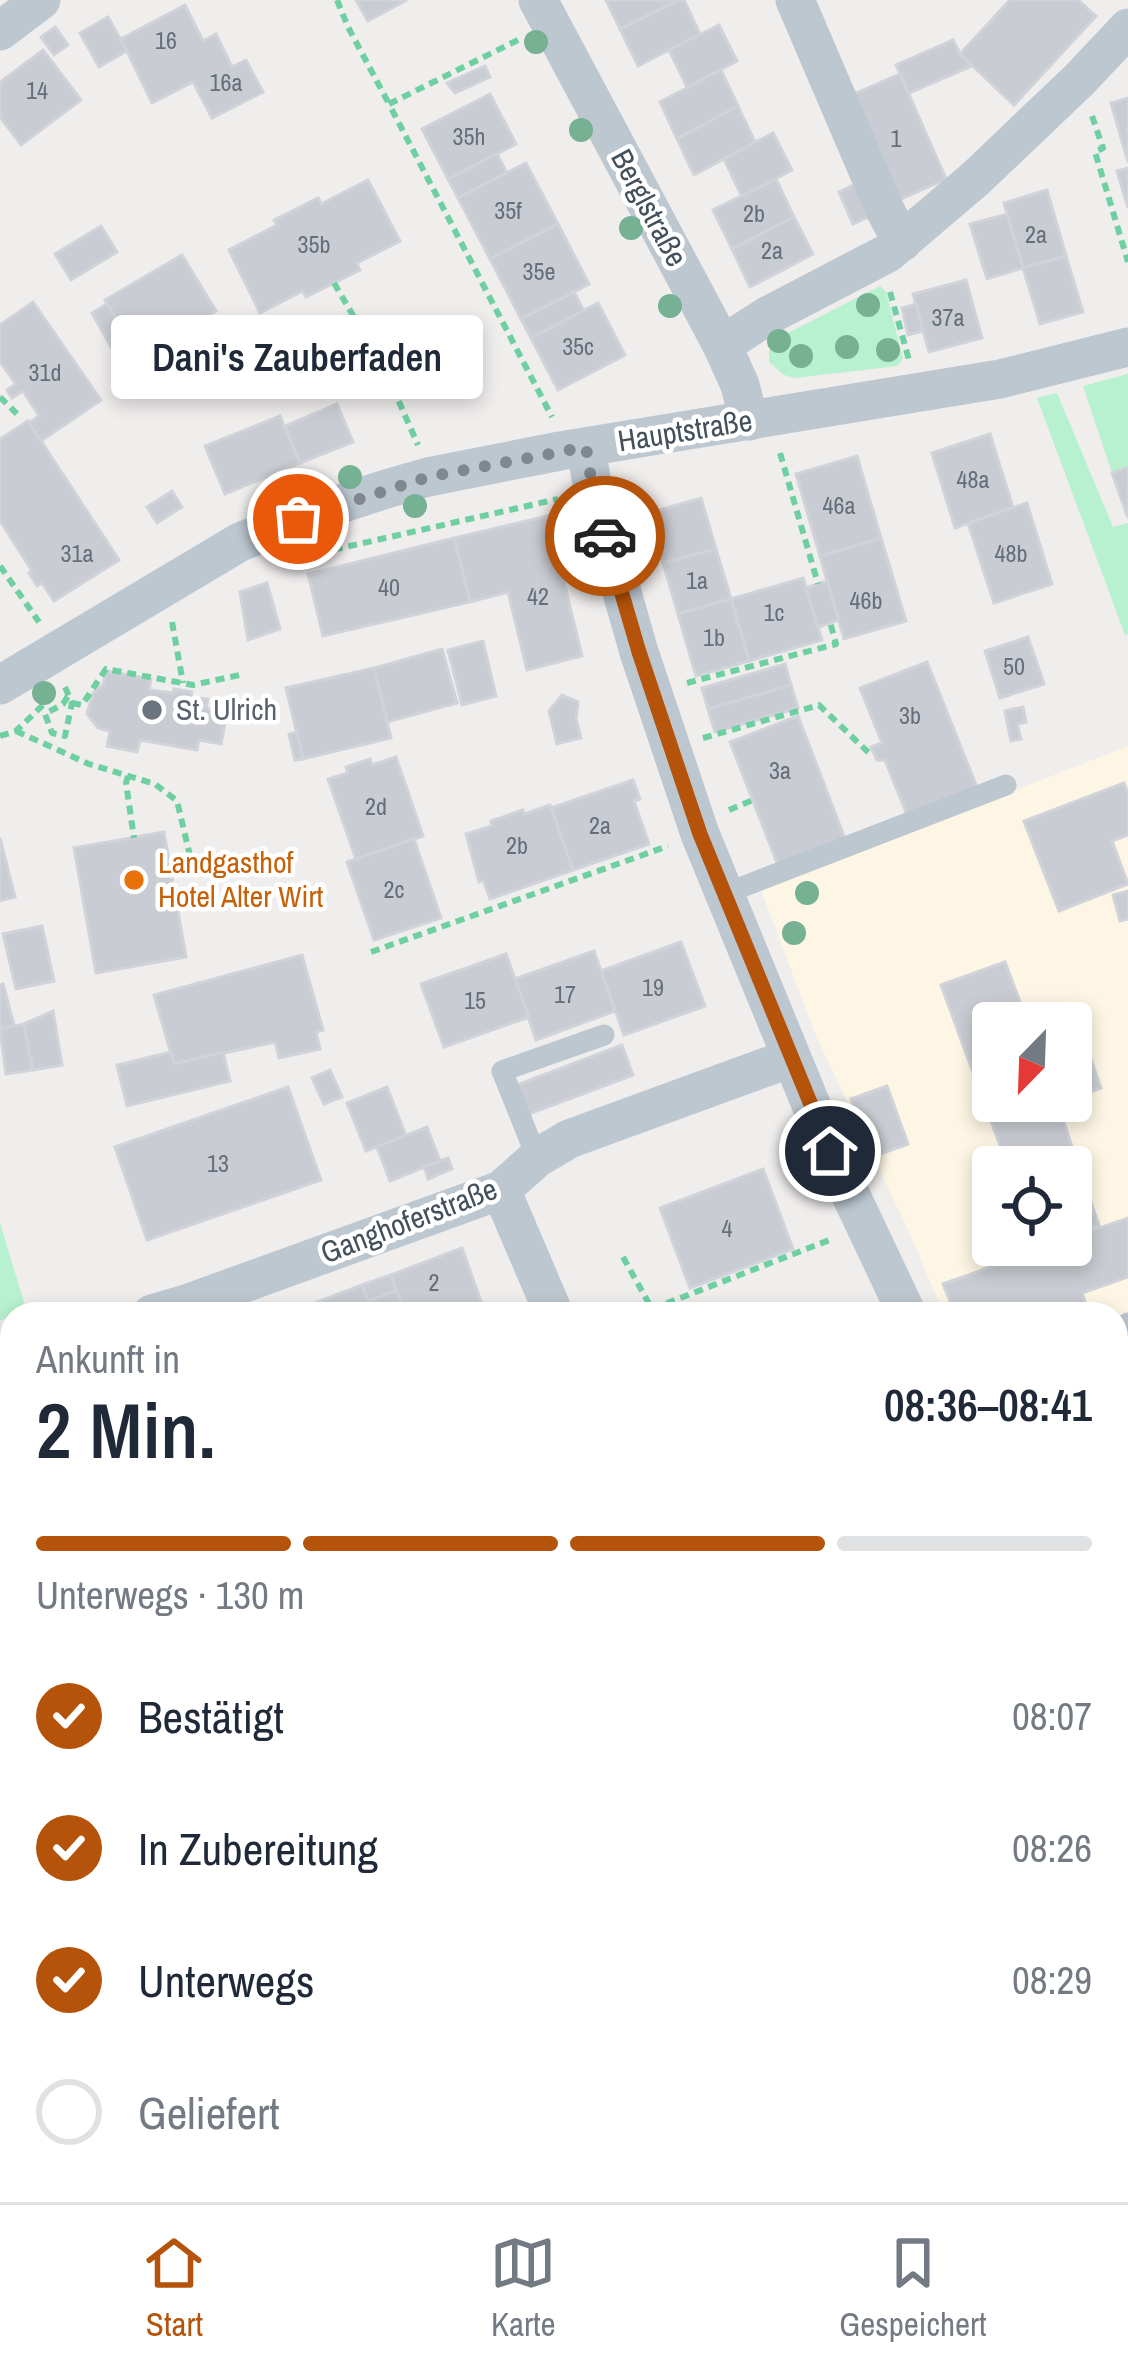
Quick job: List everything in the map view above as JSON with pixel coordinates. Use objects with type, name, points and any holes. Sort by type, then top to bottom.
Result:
[{"type":"street","points":[[0,31],[41,0]]},
{"type":"street","name":"Berglstraße","points":[[538,0],[762,429]]},
{"type":"street","points":[[795,0],[884,208],[892,250]]},
{"type":"street","points":[[722,345],[892,250],[976,179],[1128,28]]},
{"type":"street","name":"Hauptstraße","points":[[0,685],[240,542],[326,508],[428,477],[586,447],[762,429],[1128,347]]},
{"type":"street","points":[[586,447],[593,491],[639,652],[700,834],[830,1151],[901,1302]]},
{"type":"street","name":"Ganghoferstraße","points":[[200,1302],[501,1190],[537,1158],[569,1139],[791,1058]]},
{"type":"street","points":[[501,1190],[549,1302]]},
{"type":"lane","points":[[724,894],[1006,784]]},
{"type":"lane","points":[[537,1158],[502,1072],[604,1035]]},
{"type":"path","points":[[337,0],[553,418]]},
{"type":"path","points":[[389,104],[522,39]]},
{"type":"path","points":[[1079,80],[1103,148],[1094,152],[1128,262]]},
{"type":"path","points":[[892,250],[912,370]]},
{"type":"path","points":[[334,283],[376,355],[428,477]]},
{"type":"path","points":[[376,355],[384,346],[425,327]]},
{"type":"path","points":[[0,397],[17,414]]},
{"type":"path","points":[[762,429],[818,584]]},
{"type":"path","points":[[306,556],[557,499]]},
{"type":"path","points":[[0,566],[45,632]]},
{"type":"path","points":[[172,622],[183,683]]},
{"type":"path","points":[[674,687],[836,644],[830,622]]},
{"type":"path","points":[[69,696],[82,705],[106,669],[193,686],[244,674]]},
{"type":"path","points":[[69,696],[64,736],[52,733],[46,714],[69,696]]},
{"type":"path","points":[[694,740],[819,705],[869,753]]},
{"type":"path","points":[[16,731],[88,764],[155,784],[177,801],[192,864]]},
{"type":"path","points":[[128,776],[134,838]]},
{"type":"path","points":[[721,814],[753,800]]},
{"type":"path","points":[[371,952],[683,841]]},
{"type":"path","points":[[670,1302],[847,1233]]},
{"type":"path","points":[[622,1257],[648,1302]]},
{"type":"shaded area","points":[[1128,746],[1128,1302],[939,1302],[816,1036],[761,890]]},
{"type":"green space","points":[[880,286],[886,292],[903,358],[898,366],[795,378],[769,362],[774,340]]},
{"type":"green space","points":[[1128,374],[1128,467],[1112,473],[1083,386]]},
{"type":"green space","points":[[1057,393],[1113,527],[1128,523],[1125,635],[1037,398]]},
{"type":"green space","points":[[0,1223],[24,1302],[0,1302]]},
{"type":"building","points":[[356,0],[407,0],[368,21]]},
{"type":"building","points":[[606,0],[679,0],[620,29]]},
{"type":"building","points":[[684,0],[700,34],[638,66],[620,29]]},
{"type":"building","points":[[1010,0],[1078,0],[1096,16],[1014,105],[960,54]]},
{"type":"building","points":[[185,5],[203,41],[216,34],[232,67],[246,60],[263,92],[212,118],[193,82],[152,103],[121,39]]},
{"type":"building","points":[[108,17],[127,51],[99,67],[80,33]]},
{"type":"building","points":[[719,25],[737,61],[687,87],[669,50]]},
{"type":"building","points":[[55,27],[68,45],[54,55],[41,37]]},
{"type":"building","points":[[953,40],[972,66],[909,93],[896,65]]},
{"type":"building","points":[[43,50],[81,100],[21,145],[0,117],[0,82]]},
{"type":"building","points":[[485,66],[490,77],[455,93],[447,83]]},
{"type":"building","points":[[721,70],[738,106],[677,139],[660,102]]},
{"type":"building","points":[[900,74],[946,179],[892,203],[845,98]]},
{"type":"building","points":[[490,94],[516,144],[448,179],[422,129]]},
{"type":"building","points":[[1128,98],[1128,162],[1111,103]]},
{"type":"building","points":[[738,106],[755,142],[694,175],[677,139]]},
{"type":"building","points":[[773,133],[792,170],[742,197],[724,159]]},
{"type":"building","points":[[497,154],[507,173],[458,198],[448,179]]},
{"type":"building","points":[[526,163],[558,224],[490,259],[458,198]]},
{"type":"building","points":[[1128,168],[1128,208],[1117,171]]},
{"type":"building","points":[[776,179],[794,217],[732,249],[713,210]]},
{"type":"building","points":[[368,180],[400,241],[357,263],[360,270],[260,313],[229,250],[277,225],[274,220],[318,198],[321,204]]},
{"type":"building","points":[[862,181],[877,213],[853,224],[839,192]]},
{"type":"building","points":[[1047,190],[1066,256],[1023,268],[1004,203]]},
{"type":"building","points":[[1007,214],[1023,268],[987,279],[970,224]]},
{"type":"building","points":[[794,217],[813,254],[750,287],[732,249]]},
{"type":"building","points":[[558,224],[589,284],[521,319],[490,259]]},
{"type":"building","points":[[101,226],[117,252],[71,280],[55,254]]},
{"type":"building","points":[[182,255],[216,311],[139,357],[105,300]]},
{"type":"building","points":[[1066,256],[1083,312],[1040,324],[1023,268]]},
{"type":"building","points":[[966,280],[982,338],[929,352],[913,294]]},
{"type":"building","points":[[574,292],[584,311],[531,338],[521,319]]},
{"type":"building","points":[[33,302],[101,400],[41,441],[29,423],[39,416],[23,391],[12,398],[7,390],[16,384],[0,362],[0,325]]},
{"type":"building","points":[[598,303],[625,355],[558,390],[531,338]]},
{"type":"building","points":[[107,304],[127,338],[111,347],[92,313]]},
{"type":"building","points":[[916,304],[923,331],[908,335],[902,308]]},
{"type":"building","points":[[237,321],[261,375],[222,392],[198,339]]},
{"type":"building","points":[[337,404],[353,442],[300,463],[285,426]]},
{"type":"building","points":[[280,416],[300,463],[225,494],[205,446]]},
{"type":"building","points":[[28,421],[119,560],[54,601],[42,583],[37,586],[0,521],[0,439]]},
{"type":"building","points":[[990,434],[1013,507],[955,528],[932,453]]},
{"type":"building","points":[[857,456],[881,538],[820,556],[796,474]]},
{"type":"building","points":[[1128,467],[1128,518],[1112,473]]},
{"type":"building","points":[[172,491],[182,507],[157,523],[147,507]]},
{"type":"building","points":[[701,498],[716,549],[663,563],[649,513]]},
{"type":"building","points":[[1027,503],[1052,584],[994,603],[968,523]]},
{"type":"building","points":[[548,516],[582,656],[527,670],[508,592],[470,602],[454,538]]},
{"type":"building","points":[[454,538],[470,602],[323,636],[308,574]]},
{"type":"building","points":[[881,538],[906,621],[844,639],[820,556]]},
{"type":"building","points":[[716,549],[731,599],[678,614],[663,563]]},
{"type":"building","points":[[803,578],[822,640],[749,661],[731,599]]},
{"type":"building","points":[[827,581],[839,620],[818,627],[806,588]]},
{"type":"building","points":[[267,583],[280,629],[248,640],[240,592]]},
{"type":"building","points":[[731,599],[749,661],[696,676],[678,614]]},
{"type":"building","points":[[1028,637],[1044,684],[1000,698],[985,651]]},
{"type":"building","points":[[483,641],[496,696],[462,705],[448,650]]},
{"type":"building","points":[[442,649],[457,703],[387,722],[374,668]]},
{"type":"building","points":[[927,662],[978,790],[908,817],[885,760],[877,760],[871,747],[882,743],[860,688]]},
{"type":"building","points":[[785,664],[791,685],[708,709],[702,688]]},
{"type":"building","points":[[374,668],[391,738],[303,759],[286,688]]},
{"type":"building","name":"St. Ulrich","points":[[106,671],[151,679],[149,690],[173,693],[174,689],[208,699],[206,708],[227,713],[221,744],[199,740],[197,750],[140,740],[137,752],[107,746],[110,731],[98,728],[87,714]]},
{"type":"building","points":[[791,685],[798,708],[715,732],[708,709]]},
{"type":"building","points":[[562,695],[578,702],[581,738],[557,744],[549,711]]},
{"type":"building","points":[[1023,707],[1026,722],[1017,724],[1021,739],[1011,741],[1005,711]]},
{"type":"building","points":[[798,716],[845,839],[778,865],[730,742]]},
{"type":"building","points":[[297,732],[303,759],[295,760],[289,734]]},
{"type":"building","points":[[396,757],[423,836],[356,859],[328,779],[370,759],[372,765]]},
{"type":"building","points":[[633,780],[640,799],[634,801],[649,844],[573,870],[551,808]]},
{"type":"building","points":[[1124,783],[1128,835],[1112,841],[1128,884],[1059,911],[1024,821]]},
{"type":"building","points":[[550,805],[573,870],[490,899],[483,880],[479,882],[466,834],[492,826],[491,821]]},
{"type":"building","points":[[164,832],[186,957],[96,973],[74,848]]},
{"type":"building","points":[[0,838],[15,897],[0,901]]},
{"type":"building","points":[[414,839],[441,918],[374,940],[347,862]]},
{"type":"building","points":[[1128,891],[1128,919],[1120,921],[1113,895]]},
{"type":"building","points":[[42,926],[54,981],[16,989],[3,934]]},
{"type":"building","points":[[681,942],[705,1006],[624,1035],[601,971]]},
{"type":"building","points":[[594,951],[615,1011],[536,1040],[515,979]]},
{"type":"building","points":[[506,954],[529,1017],[444,1047],[421,984]]},
{"type":"building","points":[[302,955],[323,1030],[316,1032],[320,1049],[279,1058],[275,1042],[174,1064],[154,995]]},
{"type":"building","points":[[1005,962],[1020,1002],[972,1002],[972,1069],[941,985]]},
{"type":"building","points":[[0,985],[14,1025],[0,1029]]},
{"type":"building","points":[[53,1011],[62,1065],[33,1070],[24,1024]]},
{"type":"building","points":[[24,1024],[32,1070],[6,1074],[0,1029]]},
{"type":"building","points":[[622,1045],[633,1075],[526,1115],[514,1086]]},
{"type":"building","points":[[171,1052],[174,1064],[223,1052],[230,1081],[127,1106],[117,1065]]},
{"type":"building","points":[[1092,1062],[1101,1088],[1092,1091]]},
{"type":"building","points":[[330,1070],[342,1097],[324,1104],[312,1078]]},
{"type":"building","points":[[887,1086],[908,1144],[872,1157],[851,1099]]},
{"type":"building","points":[[288,1087],[321,1180],[147,1240],[115,1147]]},
{"type":"building","points":[[387,1087],[406,1136],[366,1151],[347,1103]]},
{"type":"building","points":[[991,1122],[1064,1122],[1072,1146],[1000,1146]]},
{"type":"building","points":[[427,1127],[440,1161],[390,1181],[377,1147]]},
{"type":"building","points":[[448,1158],[452,1169],[428,1179],[424,1167]]},
{"type":"building","points":[[763,1169],[793,1249],[690,1288],[660,1208]]},
{"type":"building","points":[[1128,1218],[1128,1277],[1082,1293],[1085,1302],[950,1302],[943,1284],[993,1266],[1092,1266],[1092,1231]]},
{"type":"building","points":[[462,1248],[481,1302],[401,1302],[391,1275]]},
{"type":"building","points":[[391,1275],[396,1291],[368,1301],[362,1285]]},
{"type":"building","points":[[362,1285],[368,1302],[318,1302]]},
{"type":"building","points":[[396,1291],[401,1302],[368,1302]]},
{"type":"way so far","points":[[298,519],[428,477],[586,447],[605,536]]},
{"type":"place","name":"Dani's Zauberfaden","points":[[298,519]]},
{"type":"place","name":"St. Ulrich","points":[[152,710]]},
{"type":"place","name":"Landgasthof Hotel Alter Wirt","points":[[134,880]]},
{"type":"route","points":[[605,536],[700,834],[830,1151]]}]
